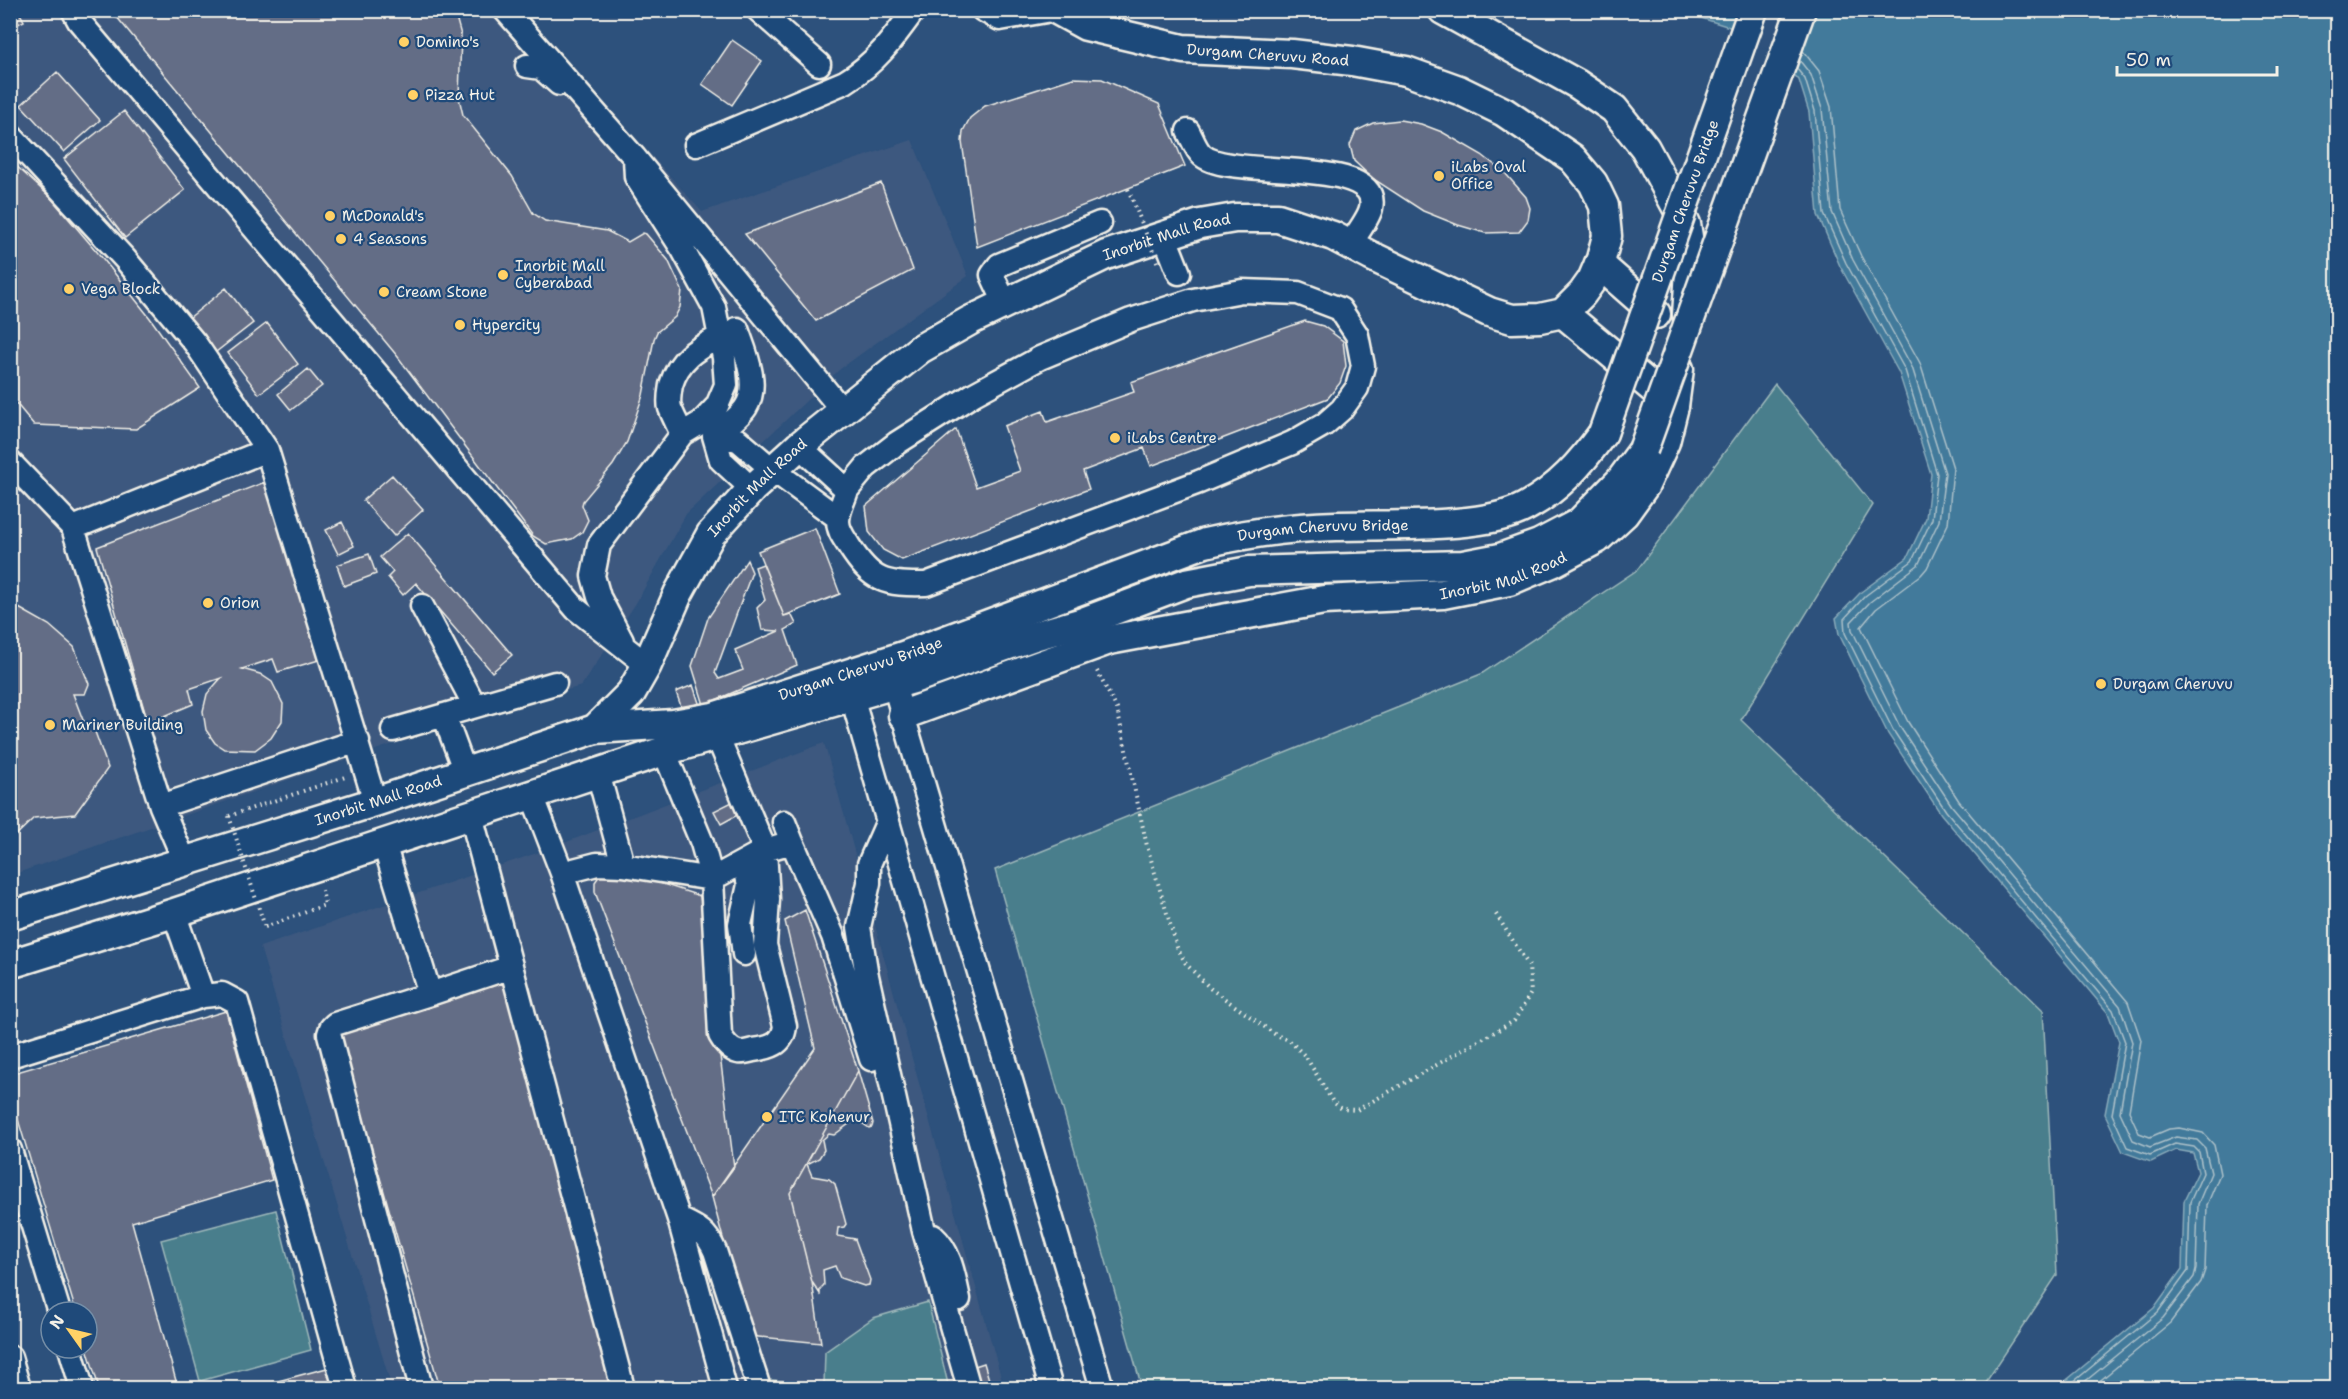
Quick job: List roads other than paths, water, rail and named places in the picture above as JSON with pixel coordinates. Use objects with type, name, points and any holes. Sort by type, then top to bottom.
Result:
[{"type":"main road","name":"Durgam Cheruvu Road","points":[[1057,10],[1086,26],[1183,49],[1292,54],[1352,61],[1406,71],[1459,90],[1504,112],[1572,158],[1593,183],[1604,206],[1607,236],[1599,264],[1582,294],[1563,313]]},
{"type":"main road","points":[[1443,10],[1576,84],[1614,109],[1645,148],[1686,224],[1691,256],[1688,311],[1674,406]]},
{"type":"main road","name":"Durgam Cheruvu Bridge","points":[[595,729],[674,724],[713,717],[903,656],[1205,543],[1253,532],[1311,527],[1480,521],[1523,508],[1558,486],[1583,460],[1603,433],[1754,10]]},
{"type":"main road","name":"Durgam Cheruvu Bridge","points":[[717,735],[894,685],[1034,636],[1080,623],[1186,583],[1249,571],[1463,565],[1500,558],[1539,544],[1579,523],[1620,482],[1643,450],[1801,10]]},
{"type":"main road","name":"Inorbit Mall Road","points":[[10,916],[375,802],[595,729],[631,693],[647,666],[678,594],[711,534],[752,489],[842,410],[920,349],[1005,303],[1106,255],[1200,224],[1235,218],[1278,218],[1333,236],[1489,312],[1512,319],[1540,318],[1563,313]]},
{"type":"main road","points":[[1599,264],[1656,314]]},
{"type":"main road","points":[[1563,313],[1674,406]]},
{"type":"main road","name":"Inorbit Mall Road","points":[[903,715],[1109,640],[1324,600],[1443,594],[1509,581],[1554,562],[1597,539],[1624,514],[1646,485],[1665,442],[1674,406]]},
{"type":"main road","points":[[10,964],[174,913],[717,735]]},
{"type":"street","points":[[73,10],[79,21],[576,609],[647,666]]},
{"type":"street","points":[[505,10],[637,173],[683,250],[728,333],[749,362],[752,391],[746,408],[714,436]]},
{"type":"street","points":[[758,10],[819,64]]},
{"type":"street","points":[[696,145],[845,82],[865,70],[885,49],[914,10]]},
{"type":"street","points":[[983,10],[1000,19],[1052,10]]},
{"type":"street","points":[[527,66],[541,69],[555,80],[842,410]]},
{"type":"street","points":[[1188,131],[1202,155],[1222,165],[1323,173],[1344,176],[1358,183],[1370,195],[1371,208],[1350,244]]},
{"type":"street","points":[[10,135],[125,259],[195,343],[267,450],[375,802]]},
{"type":"street","points":[[1005,303],[992,275],[999,265],[1100,223]]},
{"type":"street","points":[[1164,234],[1168,268]]},
{"type":"street","points":[[1242,291],[1298,293],[1340,309],[1357,335],[1363,366],[1357,388],[1342,409],[1325,424],[1292,443],[1199,482],[926,585],[897,585],[878,578],[862,565],[839,529],[838,518],[847,490],[866,467],[897,443],[974,394],[1040,358],[1131,320],[1193,300],[1242,291]]},
{"type":"street","points":[[625,647],[593,576],[599,545],[682,434],[702,422],[717,406],[726,385],[728,333]]},
{"type":"street","points":[[682,434],[669,405],[674,374],[683,359],[728,333]]},
{"type":"street","points":[[714,436],[738,440],[838,518]]},
{"type":"street","points":[[714,436],[721,460],[752,489]]},
{"type":"street","points":[[799,446],[847,490]]},
{"type":"street","points":[[73,528],[267,450]]},
{"type":"street","points":[[10,462],[73,528],[162,806],[184,860]]},
{"type":"street","points":[[422,606],[475,706]]},
{"type":"street","points":[[393,730],[555,682]]},
{"type":"street","points":[[894,685],[1101,1389]]},
{"type":"street","points":[[852,697],[1051,1389]]},
{"type":"street","points":[[444,715],[465,772]]},
{"type":"street","points":[[664,751],[702,843],[712,879],[720,1035],[729,1047],[738,1052],[771,1048],[784,1033],[785,1026],[765,945],[768,898],[765,850],[717,735]]},
{"type":"street","points":[[162,806],[357,741]]},
{"type":"street","points":[[598,773],[623,865]]},
{"type":"street","points":[[532,795],[562,873],[679,1219],[725,1389]]},
{"type":"street","points":[[471,815],[623,1389]]},
{"type":"street","points":[[871,1059],[847,931],[869,883],[868,864],[888,821]]},
{"type":"street","points":[[562,873],[597,864],[623,865],[712,879],[765,850],[788,832],[847,931],[867,976],[924,1231],[969,1389]]},
{"type":"street","points":[[384,844],[430,994]]},
{"type":"street","points":[[744,862],[749,885],[740,924],[744,954]]},
{"type":"street","points":[[174,913],[203,996]]},
{"type":"street","points":[[421,1389],[329,1034],[330,1028],[335,1024],[511,966]]},
{"type":"street","points":[[10,1056],[203,996],[222,994],[237,1002],[345,1389]]},
{"type":"street","points":[[10,1150],[55,1300]]},
{"type":"street","points":[[679,1219],[699,1228],[709,1237],[759,1389]]},
{"type":"street","points":[[924,1231],[939,1242],[950,1263],[974,1358]]},
{"type":"street","points":[[10,1357],[19,1389]]},
{"type":"street","points":[[74,1360],[82,1389]]},
{"type":"water","name":"Durgam Cheruvu","points":[[1657,11],[2337,11],[2337,1388],[2057,1388],[2154,1308],[2182,1269],[2184,1201],[2198,1172],[2193,1153],[2176,1150],[2151,1162],[2123,1152],[2105,1114],[2119,1042],[2108,1013],[1941,814],[1888,734],[1839,634],[1836,618],[1861,592],[1907,558],[1926,518],[1931,474],[1899,373],[1840,266],[1818,215],[1809,112],[1799,80],[1770,48],[1736,29],[1698,17]]},
{"type":"place","name":"Domino's","points":[[404,42]]},
{"type":"place","name":"Pizza Hut","points":[[413,95]]},
{"type":"place","name":"iLabs Oval Office","points":[[1439,176]]},
{"type":"place","name":"McDonald's","points":[[330,216]]},
{"type":"place","name":"4 Seasons","points":[[341,239]]},
{"type":"place","name":"Inorbit Mall Cyberabad","points":[[503,275]]},
{"type":"place","name":"Vega Block","points":[[69,289]]},
{"type":"place","name":"Cream Stone","points":[[384,292]]},
{"type":"place","name":"Hypercity","points":[[460,325]]},
{"type":"place","name":"iLabs Centre","points":[[1115,438]]},
{"type":"place","name":"Orion","points":[[208,603]]},
{"type":"place","name":"Durgam Cheruvu","points":[[2101,684]]},
{"type":"place","name":"Mariner Building","points":[[50,725]]},
{"type":"place","name":"ITC Kohenur","points":[[767,1117]]}]
